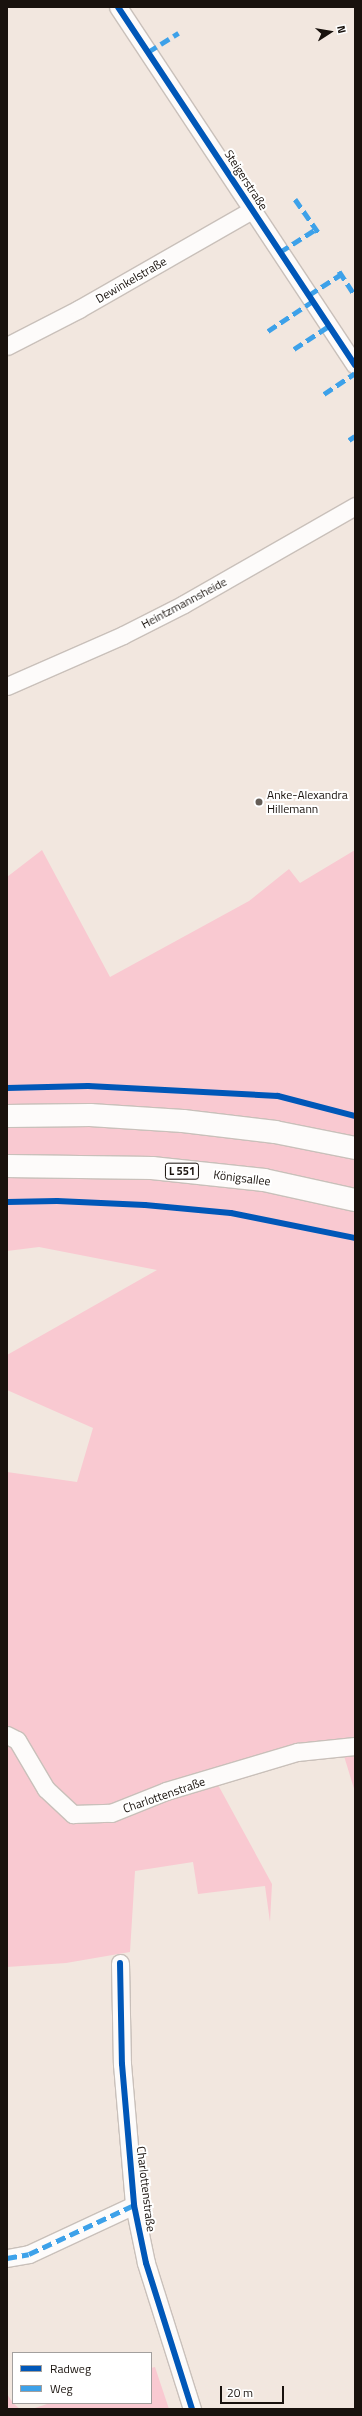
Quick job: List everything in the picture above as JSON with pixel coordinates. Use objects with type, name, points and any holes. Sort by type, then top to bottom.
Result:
[{"type":"main road","points":[[7,1116],[90,1115],[183,1121],[275,1132],[355,1148]]},
{"type":"main road","name":"Königsallee","points":[[7,1166],[152,1168],[264,1180],[355,1200]]},
{"type":"street","name":"Steigerstraße","points":[[118,7],[355,365]]},
{"type":"street","name":"Dewinkelstraße","points":[[7,346],[79,309],[252,210]]},
{"type":"street","name":"Heintzmannsheide","points":[[7,686],[123,635],[184,604],[355,506]]},
{"type":"street","name":"Charlottenstraße","points":[[7,1735],[17,1740],[46,1789],[74,1814],[111,1813],[166,1791],[297,1752],[355,1746]]},
{"type":"street","name":"Charlottenstraße","points":[[120,1963],[122,2064],[134,2205],[148,2269],[192,2409]]},
{"type":"street","name":"Charlottenstraße","points":[[7,2258],[29,2254],[134,2205]]},
{"type":"shaded area","points":[[42,850],[110,977],[249,901],[289,869],[300,883],[355,850],[355,1792],[344,1756],[300,1761],[217,1783],[272,1884],[270,1922],[265,1886],[198,1894],[193,1862],[135,1871],[130,1952],[66,1963],[7,1967],[7,1472],[77,1482],[93,1428],[7,1390],[7,1355],[157,1270],[39,1247],[7,1251],[7,877]]},
{"type":"shaded area","points":[[155,2367],[169,2409],[32,2409],[47,2404],[152,2404],[152,2368]]},
{"type":"shaded area","points":[[7,2394],[12,2404],[20,2409],[7,2409]]},
{"type":"marked path","points":[[148,52],[178,33]]},
{"type":"marked path","points":[[295,199],[320,235]]},
{"type":"marked path","points":[[280,252],[316,229]]},
{"type":"marked path","points":[[339,271],[355,296]]},
{"type":"marked path","points":[[309,295],[341,274]]},
{"type":"marked path","points":[[268,331],[313,301]]},
{"type":"marked path","points":[[294,349],[329,326]]},
{"type":"marked path","points":[[324,394],[355,373]]},
{"type":"marked path","points":[[349,440],[355,436]]},
{"type":"marked path","points":[[7,2258],[29,2254],[134,2205]]},
{"type":"cycle path","points":[[118,7],[355,365]]},
{"type":"cycle path","points":[[7,1088],[88,1086],[278,1096],[355,1116]]},
{"type":"cycle path","points":[[7,1202],[57,1201],[145,1205],[231,1213],[355,1238]]},
{"type":"cycle path","points":[[120,1963],[122,2064],[134,2205],[146,2263],[192,2409]]},
{"type":"place","name":"Anke-Alexandra Hillemann","points":[[259,802]]}]
